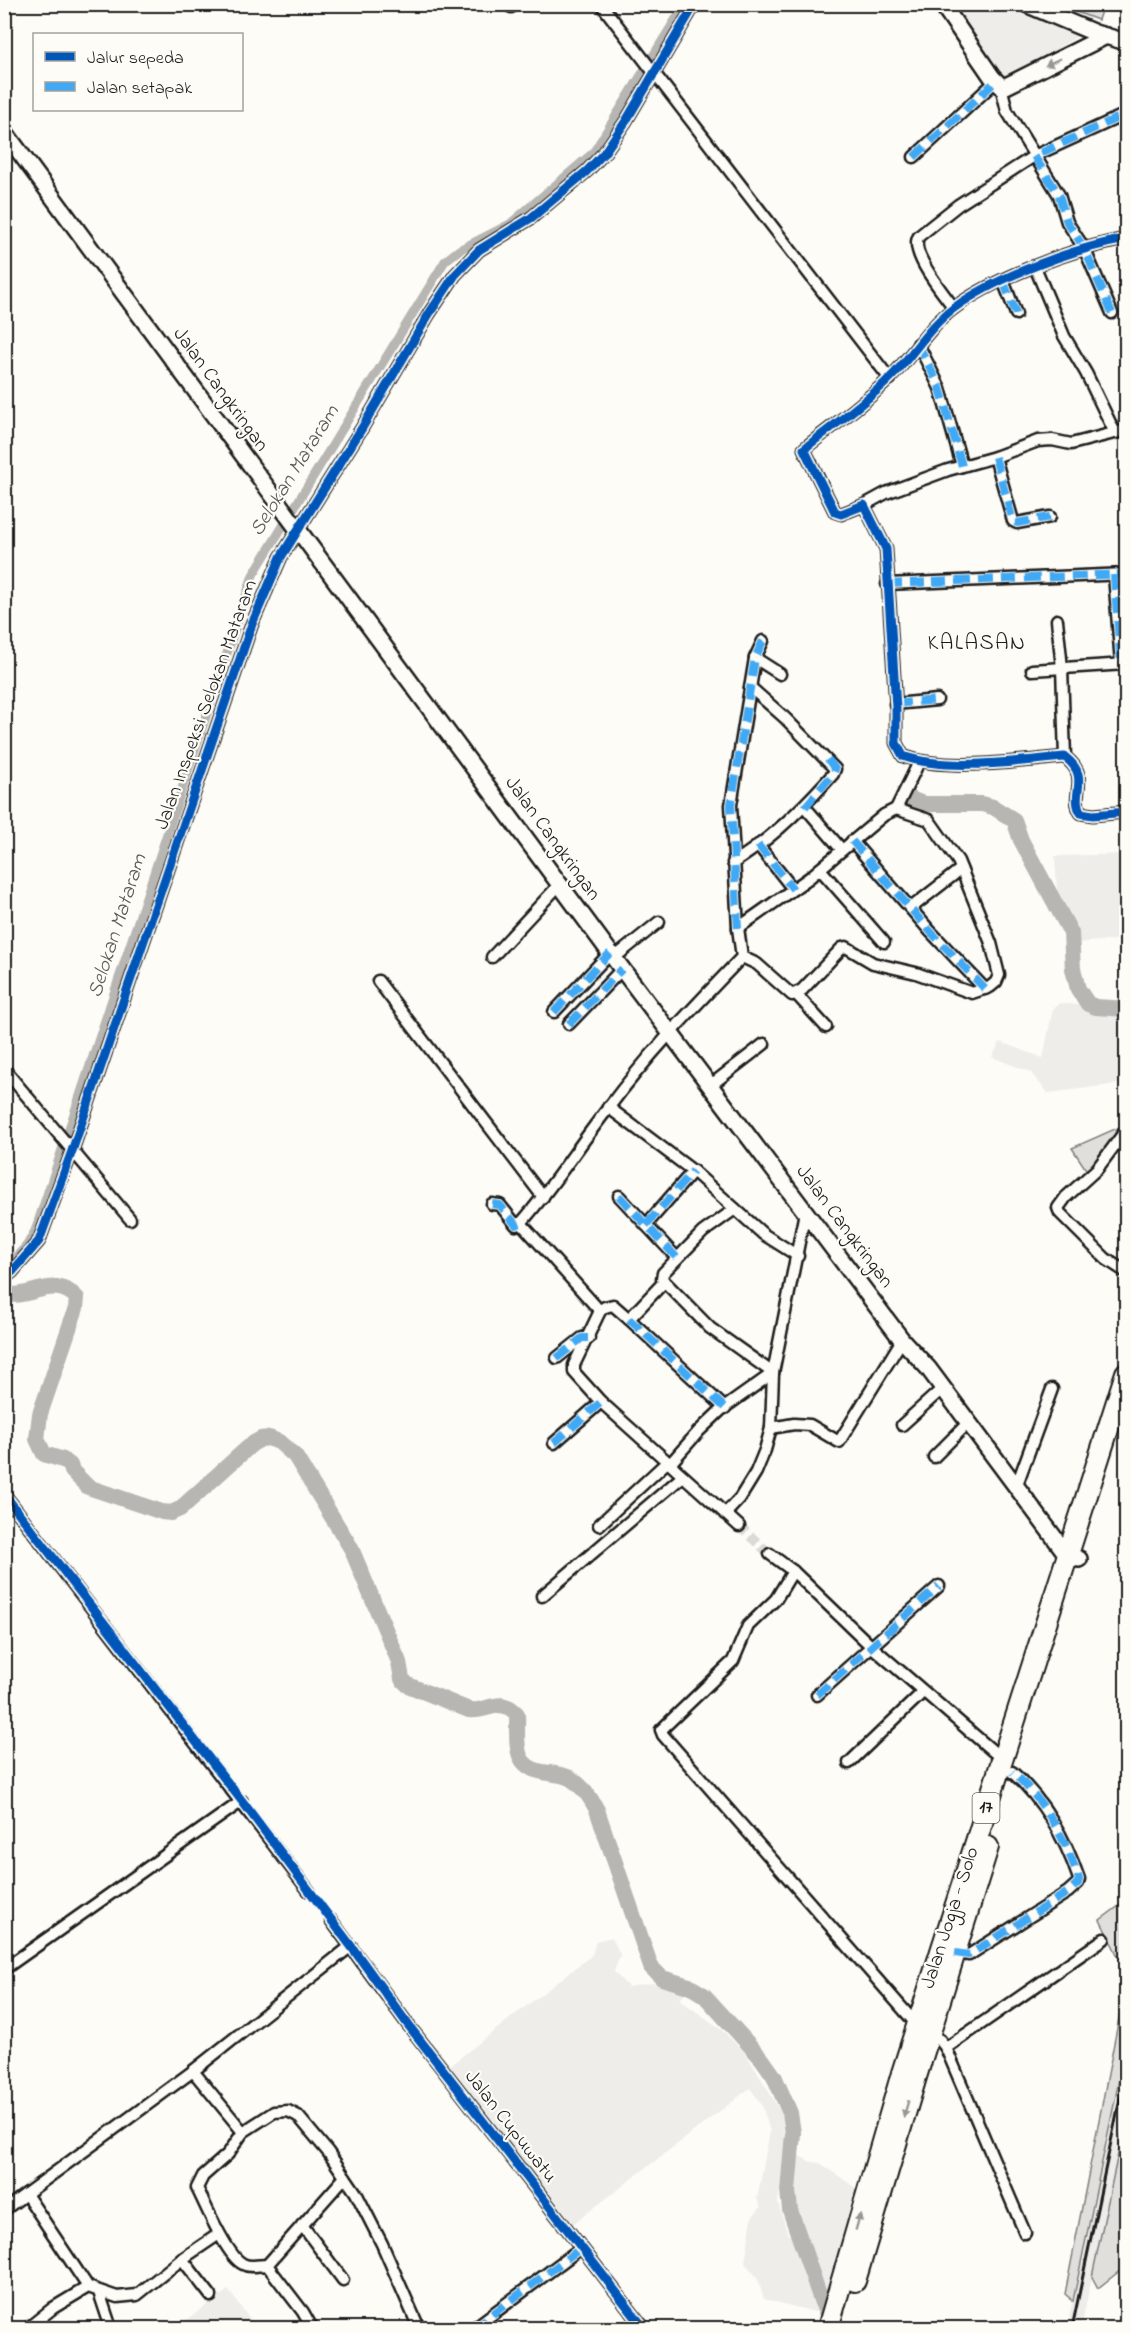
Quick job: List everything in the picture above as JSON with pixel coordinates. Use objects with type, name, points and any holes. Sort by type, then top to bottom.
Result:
[{"type":"highway","name":"Jalan Jogja - Solo","points":[[828,2328],[841,2313],[850,2248],[909,2075],[1073,1557],[1125,1380]]},
{"type":"highway","name":"Jalan Jogja - Solo","points":[[1073,1557],[1126,1413]]},
{"type":"highway","name":"Jalan Jogja - Solo","points":[[923,2029],[955,1953],[1007,1765]]},
{"type":"main road","points":[[942,4],[998,83],[1006,86],[1106,36]]},
{"type":"main road","points":[[1026,4],[1126,42]]},
{"type":"main road","name":"Jalan Cangkringan","points":[[4,131],[615,960],[711,1084],[902,1340],[943,1388],[1016,1487],[1073,1557]]},
{"type":"street","points":[[509,4],[511,7],[515,4]]},
{"type":"street","points":[[601,4],[890,379]]},
{"type":"street","name":"Jalan Inspeksi Selokan Mataram","points":[[4,1278],[39,1241],[252,624],[267,587],[297,528],[454,275],[479,250],[531,218],[587,171],[604,153],[626,122],[652,70],[695,4]]},
{"type":"street","points":[[914,158],[998,83],[1007,111],[1059,195],[1067,222],[1084,248],[1112,313]]},
{"type":"street","points":[[954,308],[934,281],[916,249],[916,240],[958,205],[1034,156],[1126,114]]},
{"type":"street","points":[[1126,239],[1084,248],[1035,267],[1003,280],[954,308],[936,324],[890,379],[804,449],[835,512],[841,514],[886,493],[1038,441],[1052,440],[1071,444],[1126,430]]},
{"type":"street","points":[[1035,267],[1064,336],[1086,373],[1115,433]]},
{"type":"street","points":[[1003,280],[1016,314]]},
{"type":"street","points":[[918,344],[940,388],[962,466]]},
{"type":"street","points":[[995,457],[1013,521],[1017,523],[1050,517]]},
{"type":"street","points":[[864,505],[886,549],[898,749],[903,756],[919,762],[994,763],[1065,757],[1073,763],[1078,773],[1078,806],[1081,813],[1093,815],[1126,812]]},
{"type":"street","points":[[887,584],[1126,574]]},
{"type":"street","points":[[1032,669],[1124,664],[1114,575]]},
{"type":"street","points":[[1057,620],[1062,668],[1065,757]]},
{"type":"street","points":[[742,957],[733,862],[731,806],[755,658],[763,641]]},
{"type":"street","points":[[755,658],[780,674]]},
{"type":"street","points":[[733,862],[805,807],[835,769],[785,718],[750,687]]},
{"type":"street","points":[[895,704],[937,699]]},
{"type":"street","points":[[738,928],[794,889],[884,815],[896,809],[919,762]]},
{"type":"street","points":[[805,807],[842,850]]},
{"type":"street","points":[[742,957],[755,963],[791,995],[796,994],[842,948],[846,947],[880,966],[915,973],[972,993],[996,982],[999,975],[991,943],[958,861],[934,825],[922,817],[896,809]]},
{"type":"street","points":[[852,842],[985,989]]},
{"type":"street","points":[[758,845],[794,889]]},
{"type":"street","points":[[820,869],[884,942]]},
{"type":"street","points":[[911,908],[962,869]]},
{"type":"street","points":[[492,957],[560,884]]},
{"type":"street","points":[[554,1012],[659,922]]},
{"type":"street","points":[[492,1204],[500,1205],[516,1225],[521,1223],[543,1197],[608,1107],[670,1031],[742,957]]},
{"type":"street","points":[[569,1024],[615,960]]},
{"type":"street","points":[[378,981],[543,1197]]},
{"type":"street","points":[[796,994],[826,1027]]},
{"type":"street","points":[[711,1084],[764,1044]]},
{"type":"street","points":[[4,1069],[130,1219]]},
{"type":"street","points":[[608,1107],[693,1171],[763,1234],[798,1256]]},
{"type":"street","points":[[1126,1130],[1097,1169],[1066,1197],[1058,1208],[1059,1214],[1106,1259],[1126,1272]]},
{"type":"street","points":[[646,1225],[693,1171]]},
{"type":"street","points":[[618,1196],[678,1258]]},
{"type":"street","points":[[735,1209],[703,1232],[662,1276],[663,1283],[710,1328],[773,1373]]},
{"type":"street","points":[[725,1514],[740,1498],[756,1472],[771,1428],[773,1373],[806,1212]]},
{"type":"street","points":[[521,1223],[600,1311]]},
{"type":"street","points":[[629,1319],[663,1283]]},
{"type":"street","points":[[725,1408],[613,1305],[600,1311],[574,1370],[601,1402],[739,1526]]},
{"type":"street","points":[[557,1358],[582,1338],[589,1338]]},
{"type":"street","points":[[771,1428],[794,1424],[810,1425],[839,1442],[902,1340]]},
{"type":"street","points":[[599,1525],[725,1408],[773,1373]]},
{"type":"street","points":[[902,1425],[943,1388]]},
{"type":"street","points":[[1016,1487],[1052,1389]]},
{"type":"street","points":[[554,1443],[601,1402]]},
{"type":"street","points":[[933,1457],[969,1422]]},
{"type":"street","points":[[542,1596],[683,1476]]},
{"type":"street","points":[[4,1494],[309,1891]]},
{"type":"street","points":[[770,1554],[793,1571],[870,1645],[1007,1765],[1052,1818],[1070,1854],[1079,1879],[1078,1883],[1068,1892],[969,1955],[955,1953]]},
{"type":"street","points":[[793,1571],[776,1599],[748,1626],[733,1661],[661,1730],[923,2029],[940,2040],[946,2048],[1025,2233]]},
{"type":"street","points":[[816,1695],[939,1586]]},
{"type":"street","points":[[849,1763],[923,1692]]},
{"type":"street","points":[[4,1969],[242,1801]]},
{"type":"street","name":"Jalan Cupuwatu","points":[[331,1920],[409,2026],[644,2328]]},
{"type":"street","points":[[946,2048],[1104,1939]]},
{"type":"street","points":[[4,2210],[193,2072],[351,1946]]},
{"type":"street","points":[[193,2072],[243,2132]]},
{"type":"street","points":[[345,2177],[267,2265],[244,2265],[238,2260],[219,2234],[197,2188],[203,2176],[228,2154],[243,2132],[274,2112],[284,2110],[293,2112],[315,2136],[345,2177],[356,2193],[382,2244],[419,2328]]},
{"type":"street","points":[[26,2194],[88,2287],[117,2297],[137,2295],[219,2234]]},
{"type":"street","points":[[302,2225],[343,2280]]},
{"type":"street","points":[[474,2328],[582,2248]]},
{"type":"street","points":[[183,2259],[211,2295]]},
{"type":"street","points":[[267,2265],[303,2312],[312,2328]]},
{"type":"street","points":[[28,2328],[53,2308],[88,2287]]},
{"type":"street","points":[[99,2292],[109,2322]]},
{"type":"shaded area","points":[[1103,4],[1098,20],[1057,5]]},
{"type":"shaded area","points":[[951,5],[1004,5],[1082,34],[1000,82]]},
{"type":"shaded area","points":[[1126,854],[1126,939],[1076,943],[1070,925],[1058,905],[1055,856]]},
{"type":"shaded area","points":[[1060,1003],[1126,1011],[1126,1083],[1048,1093],[1030,1072],[992,1057],[1000,1042],[1043,1058],[1053,1009]]},
{"type":"shaded area","points":[[1124,1125],[1089,1174],[1072,1148]]},
{"type":"shaded area","points":[[1126,1905],[1126,1967],[1100,1920],[1119,1906]]},
{"type":"shaded area","points":[[612,1937],[620,1955],[614,1972],[628,1987],[652,1983],[687,1990],[680,2000],[721,2029],[746,2054],[768,2090],[782,2114],[785,2144],[778,2203],[788,2235],[800,2232],[791,2204],[792,2166],[796,2154],[811,2162],[820,2163],[863,2193],[848,2247],[819,2313],[764,2299],[757,2277],[745,2263],[752,2217],[761,2207],[757,2199],[770,2132],[762,2105],[750,2088],[569,2227],[473,2107],[448,2067],[592,1955],[596,1941]]},
{"type":"shaded area","points":[[1126,1982],[1126,2047],[1073,2301],[1065,2294]]},
{"type":"shaded area","points":[[1126,2047],[1126,2116],[1081,2328],[1075,2328],[1069,2317]]},
{"type":"shaded area","points":[[1126,2116],[1126,2266],[1098,2288],[1092,2277]]},
{"type":"shaded area","points":[[228,2290],[257,2328],[177,2328],[184,2322]]},
{"type":"waterway","name":"Selokan Mataram","points":[[4,1270],[27,1245],[35,1231],[253,575],[445,261],[459,250],[510,224],[593,153],[685,4]]},
{"type":"waterway","points":[[903,796],[923,804],[982,804],[993,807],[1014,820],[1021,840],[1071,933],[1073,969],[1078,989],[1088,1004],[1096,1007],[1126,1009]]},
{"type":"waterway","points":[[4,1293],[13,1295],[59,1288],[77,1298],[76,1308],[40,1414],[37,1439],[44,1454],[63,1460],[70,1465],[72,1471],[88,1487],[171,1513],[180,1509],[252,1444],[269,1438],[279,1442],[295,1456],[351,1548],[399,1662],[402,1679],[408,1685],[469,1710],[499,1705],[511,1708],[517,1714],[518,1746],[524,1763],[536,1770],[570,1778],[586,1792],[597,1810],[651,1967],[662,1978],[689,1986],[704,1995],[762,2059],[774,2076],[790,2113],[793,2133],[788,2191],[790,2210],[833,2328]]},
{"type":"tunnel","points":[[739,1526],[770,1554]]},
{"type":"tunnel","points":[[309,1891],[331,1920]]},
{"type":"railway","points":[[1072,2328],[1126,2070]]},
{"type":"marked path","points":[[914,157],[996,81]]},
{"type":"marked path","points":[[1112,313],[1084,248],[1067,222],[1059,195],[1034,156],[1126,114]]},
{"type":"marked path","points":[[1003,280],[1016,314]]},
{"type":"marked path","points":[[918,344],[940,388],[962,466]]},
{"type":"marked path","points":[[995,457],[1013,521],[1017,523],[1050,517]]},
{"type":"marked path","points":[[887,584],[1126,574]]},
{"type":"marked path","points":[[1114,575],[1121,664]]},
{"type":"marked path","points":[[738,928],[731,805],[755,658],[763,641]]},
{"type":"marked path","points":[[895,704],[937,700]]},
{"type":"marked path","points":[[805,807],[833,774],[835,769],[827,758]]},
{"type":"marked path","points":[[852,841],[930,931],[985,989]]},
{"type":"marked path","points":[[758,845],[793,889]]},
{"type":"marked path","points":[[554,1012],[610,953]]},
{"type":"marked path","points":[[569,1024],[622,969]]},
{"type":"marked path","points":[[646,1225],[693,1171]]},
{"type":"marked path","points":[[619,1196],[677,1258]]},
{"type":"marked path","points":[[492,1204],[500,1205],[516,1225],[521,1223]]},
{"type":"marked path","points":[[629,1319],[725,1408]]},
{"type":"marked path","points":[[557,1358],[582,1338],[589,1338]]},
{"type":"marked path","points":[[554,1443],[601,1402]]},
{"type":"marked path","points":[[817,1695],[939,1586]]},
{"type":"marked path","points":[[955,1953],[969,1955],[1068,1892],[1078,1883],[1079,1879],[1073,1864],[1053,1821],[1024,1783],[1012,1772]]},
{"type":"marked path","points":[[474,2328],[581,2248]]},
{"type":"cycle path","points":[[4,1278],[39,1241],[72,1151],[252,624],[281,557],[455,275],[479,250],[531,218],[587,171],[604,153],[626,121],[695,4]]},
{"type":"cycle path","points":[[1126,239],[1084,249],[1037,265],[991,285],[954,308],[936,324],[879,389],[804,449],[835,512],[841,514],[864,505],[886,549],[896,708],[896,743],[903,756],[920,761],[961,764],[1005,763],[1065,757],[1077,772],[1079,779],[1077,799],[1081,813],[1093,815],[1126,812]]},
{"type":"cycle path","points":[[4,1494],[242,1801],[409,2026],[644,2328]]},
{"type":"district","name":"KALASAN","points":[[977,644]]}]
